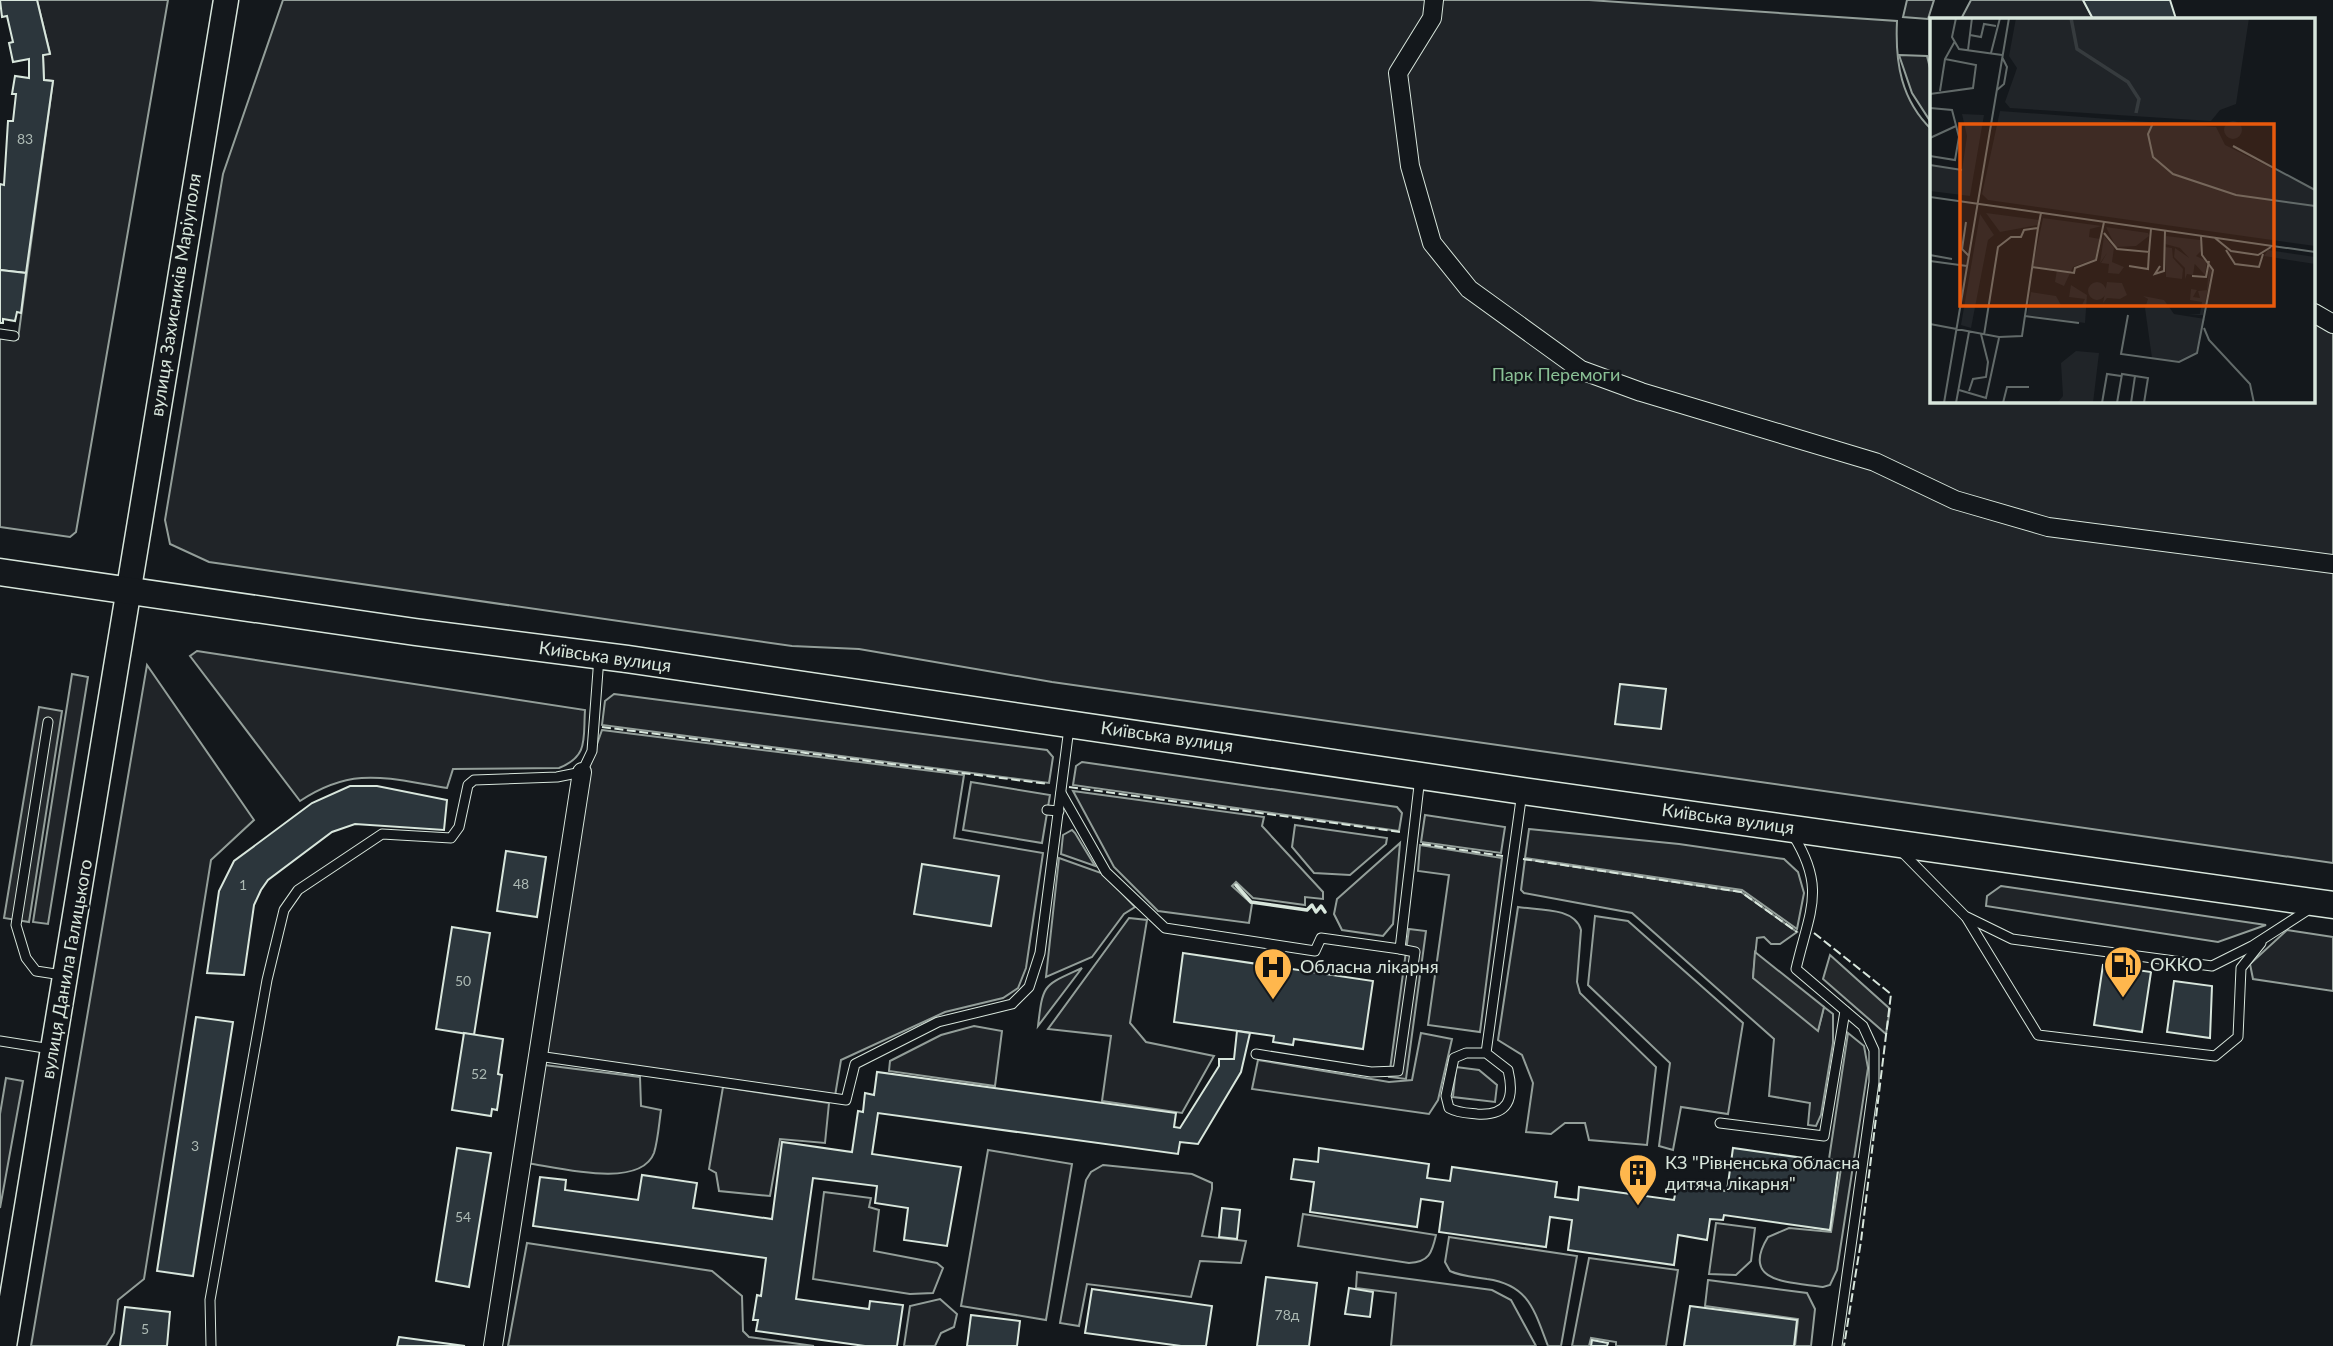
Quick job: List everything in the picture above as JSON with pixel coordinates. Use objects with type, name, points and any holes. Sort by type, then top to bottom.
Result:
[{"type":"main road","name":"вулиця Захисників Маріуполя","points":[[128,591],[226,0]]},
{"type":"main road","name":"Київська вулиця","points":[[0,572],[600,655],[2325,904]]},
{"type":"main road","name":"вулиця Данила Галицького","points":[[4,1346],[67,976],[128,591]]},
{"type":"street","points":[[1434,0],[1432,18],[1398,73],[1409,166],[1432,243],[1469,289],[1581,370],[1641,392],[1875,462],[1955,500],[2048,527],[2333,564]]},
{"type":"street","points":[[2316,314],[2333,324]]},
{"type":"street","points":[[493,1346],[582,772]]},
{"type":"lane","points":[[0,334],[15,335]]},
{"type":"lane","points":[[211,1346],[210,1300],[267,980],[284,910],[298,890],[382,834],[451,838],[458,827],[468,785],[474,780],[556,777],[582,772],[592,751],[600,655]]},
{"type":"lane","points":[[48,722],[16,925],[26,958],[36,971],[67,976]]},
{"type":"lane","points":[[538,1056],[846,1100],[855,1064],[938,1022],[1012,1004],[1026,994],[1034,978],[1040,953],[1069,723]]},
{"type":"lane","points":[[1400,949],[1421,775]]},
{"type":"lane","points":[[1486,1052],[1523,790]]},
{"type":"lane","points":[[1061,793],[1106,872],[1165,928],[1315,951],[1321,938],[1415,952],[1398,1071],[1371,1072],[1256,1054]]},
{"type":"lane","points":[[1048,810],[1059,811]]},
{"type":"lane","points":[[1788,827],[1808,859],[1814,888],[1811,914],[1796,969],[1863,1027],[1874,1050],[1874,1082],[1837,1346]]},
{"type":"lane","points":[[1892,842],[1965,916],[2038,1035],[2215,1056],[2238,1037],[2241,968],[2263,939]]},
{"type":"lane","points":[[1965,916],[2012,939],[2212,967],[2325,904]]},
{"type":"lane","points":[[1720,1123],[1824,1136],[1845,1011]]},
{"type":"lane","points":[[0,1041],[53,1050]]},
{"type":"lane","points":[[1486,1052],[1508,1070],[1510,1086],[1504,1110],[1492,1115],[1461,1113],[1449,1108],[1446,1096],[1454,1058],[1466,1053],[1486,1052]]},
{"type":"green space","points":[[37,0],[168,0],[76,532],[70,537],[0,527],[0,338],[18,339],[53,81],[44,80],[43,55],[50,53]]},
{"type":"green space","name":"Парк Перемоги","points":[[283,0],[1589,0],[1897,21],[1897,52],[1902,80],[1913,106],[1930,128],[1930,402],[2316,402],[2316,314],[2333,324],[2333,863],[1052,682],[859,649],[792,646],[209,562],[170,544],[165,520],[223,174]]},
{"type":"green space","points":[[1907,0],[1934,0],[1928,19],[1903,17]]},
{"type":"green space","points":[[1971,0],[2083,0],[2092,18],[1962,18]]},
{"type":"green space","points":[[1899,55],[1927,56],[1930,68],[1930,121],[1912,93]]},
{"type":"green space","points":[[197,651],[585,710],[584,738],[575,758],[559,768],[453,769],[447,788],[389,779],[355,779],[319,790],[300,801],[190,656]]},
{"type":"green space","points":[[147,665],[254,820],[211,860],[144,1279],[118,1300],[114,1333],[106,1346],[31,1346]]},
{"type":"green space","points":[[72,674],[88,677],[48,924],[33,922]]},
{"type":"green space","points":[[614,694],[1047,750],[1053,757],[1049,783],[602,725],[605,701]]},
{"type":"green space","points":[[602,730],[964,775],[954,838],[1043,853],[1026,968],[1018,988],[1003,998],[945,1012],[841,1060],[835,1096],[544,1053],[587,772]]},
{"type":"green space","points":[[1082,762],[1397,807],[1402,813],[1399,831],[1073,785],[1076,766]]},
{"type":"green space","points":[[1073,791],[1264,817],[1262,826],[1323,892],[1323,899],[1305,897],[1305,905],[1253,898],[1236,882],[1232,886],[1252,904],[1249,923],[1158,911],[1114,867]]},
{"type":"green space","points":[[1425,815],[1505,827],[1501,853],[1421,842]]},
{"type":"green space","points":[[1295,825],[1387,838],[1386,844],[1350,875],[1314,873],[1292,847]]},
{"type":"green space","points":[[1529,829],[1679,844],[1784,859],[1798,872],[1804,893],[1797,929],[1742,890],[1525,858]]},
{"type":"green space","points":[[1072,830],[1095,866],[1061,854],[1063,835]]},
{"type":"green space","points":[[1400,843],[1393,924],[1383,936],[1342,930],[1334,914],[1337,899]]},
{"type":"green space","points":[[1420,845],[1502,858],[1480,1032],[1428,1025],[1449,875],[1418,871]]},
{"type":"green space","points":[[1059,858],[1104,874],[1135,907],[1124,914],[1092,957],[1046,977]]},
{"type":"green space","points":[[1525,859],[1741,892],[1797,932],[1780,944],[1771,944],[1764,937],[1757,938],[1753,977],[1818,1030],[1824,1007],[1833,1014],[1833,1043],[1821,1115],[1816,1126],[1808,1125],[1810,1103],[1769,1096],[1774,1039],[1632,913],[1524,893],[1521,890]]},
{"type":"green space","points":[[2001,886],[2266,925],[2218,942],[1986,906],[1987,896]]},
{"type":"green space","points":[[1518,907],[1563,913],[1577,923],[1581,930],[1577,982],[1580,993],[1656,1067],[1647,1145],[1589,1140],[1585,1123],[1565,1123],[1551,1134],[1526,1132],[1533,1083],[1522,1055],[1498,1040]]},
{"type":"green space","points":[[1595,916],[1628,921],[1743,1023],[1728,1114],[1681,1107],[1673,1150],[1659,1146],[1670,1063],[1588,985]]},
{"type":"green space","points":[[1129,918],[1147,920],[1130,1023],[1146,1042],[1214,1056],[1182,1113],[1102,1101],[1111,1036],[1048,1029]]},
{"type":"green space","points":[[2287,930],[2333,937],[2333,991],[2253,979],[2250,964]]},
{"type":"green space","points":[[1082,968],[1038,1026],[1047,988]]},
{"type":"green space","points":[[974,1026],[1002,1031],[995,1086],[889,1071],[890,1061],[941,1035]]},
{"type":"green space","points":[[1421,1033],[1452,1039],[1438,1100],[1429,1114],[1252,1089],[1258,1060],[1389,1082],[1412,1080]]},
{"type":"green space","points":[[1848,1033],[1864,1046],[1868,1068],[1837,1270],[1830,1285],[1823,1287],[1773,1278],[1764,1272],[1760,1264],[1761,1252],[1768,1237],[1789,1228],[1831,1232],[1842,1162],[1829,1159]]},
{"type":"green space","points":[[544,1065],[640,1077],[641,1106],[661,1110],[654,1153],[646,1164],[632,1171],[596,1173],[526,1163]]},
{"type":"green space","points":[[1456,1067],[1479,1070],[1497,1085],[1495,1102],[1453,1097]]},
{"type":"green space","points":[[6,1078],[23,1081],[0,1208],[0,1114]]},
{"type":"green space","points":[[723,1087],[829,1103],[825,1143],[780,1139],[770,1196],[719,1191],[716,1173],[709,1169]]},
{"type":"green space","points":[[988,1150],[1072,1164],[1046,1320],[961,1306]]},
{"type":"green space","points":[[1103,1165],[1192,1174],[1212,1183],[1202,1236],[1246,1241],[1241,1263],[1200,1261],[1191,1297],[1087,1284],[1079,1326],[1060,1323],[1086,1180],[1091,1172]]},
{"type":"green space","points":[[824,1192],[871,1198],[869,1207],[879,1210],[874,1251],[937,1263],[943,1268],[933,1293],[910,1294],[813,1279]]},
{"type":"green space","points":[[1303,1214],[1436,1235],[1428,1255],[1421,1261],[1409,1263],[1298,1246]]},
{"type":"green space","points":[[1716,1223],[1755,1228],[1751,1261],[1736,1275],[1709,1274]]},
{"type":"green space","points":[[1449,1237],[1577,1256],[1561,1346],[1548,1346],[1534,1311],[1521,1293],[1501,1282],[1450,1271],[1445,1262]]},
{"type":"green space","points":[[527,1243],[712,1271],[742,1296],[743,1331],[749,1337],[814,1346],[508,1346]]},
{"type":"green space","points":[[1589,1258],[1678,1270],[1666,1346],[1616,1346],[1616,1342],[1591,1338],[1589,1346],[1572,1346]]},
{"type":"green space","points":[[1357,1272],[1492,1290],[1511,1300],[1536,1346],[1391,1346],[1396,1293],[1356,1288]]},
{"type":"green space","points":[[1708,1280],[1807,1293],[1815,1309],[1811,1346],[1795,1346],[1798,1319],[1705,1306]]},
{"type":"green space","points":[[940,1299],[957,1314],[954,1327],[941,1333],[935,1346],[904,1346],[910,1306]]},
{"type":"shaded area","points":[[39,707],[62,711],[29,922],[4,918]]},
{"type":"shaded area","points":[[971,782],[1050,795],[1042,843],[963,830]]},
{"type":"shaded area","points":[[1409,929],[1426,931],[1406,1079],[1389,1077]]},
{"type":"shaded area","points":[[1755,952],[1824,1007],[1818,1031],[1753,978]]},
{"type":"shaded area","points":[[1830,955],[1890,1009],[1886,1034],[1823,979]]},
{"type":"building","points":[[0,0],[37,0],[50,54],[43,55],[44,80],[53,81],[26,273],[0,270],[0,184],[4,185],[8,121],[13,121],[16,94],[12,94],[15,76],[29,78],[29,59],[13,62],[9,43],[13,42],[7,16],[2,17]]},
{"type":"building","points":[[2083,0],[2170,0],[2176,18],[2092,18]]},
{"type":"building","points":[[0,270],[26,273],[21,313],[17,312],[15,321],[3,319],[3,323],[0,323]]},
{"type":"building","points":[[1620,684],[1666,689],[1661,729],[1615,724]]},
{"type":"building","points":[[350,786],[377,786],[447,800],[444,830],[355,824],[332,832],[268,880],[261,890],[254,905],[244,975],[207,973],[219,891],[234,861],[312,803]]},
{"type":"building","points":[[506,851],[546,857],[537,917],[497,911]]},
{"type":"building","points":[[922,864],[999,876],[991,926],[914,914]]},
{"type":"building","points":[[452,927],[490,933],[474,1035],[436,1029]]},
{"type":"building","name":"Обласна лікарня","points":[[1183,953],[1373,981],[1363,1049],[1294,1039],[1293,1045],[1273,1042],[1274,1036],[1174,1022]]},
{"type":"building","name":"ОККО","points":[[2103,965],[2151,972],[2142,1032],[2094,1025]]},
{"type":"building","points":[[2174,981],[2212,986],[2210,1038],[2167,1032]]},
{"type":"building","points":[[196,1017],[233,1022],[193,1276],[157,1271]]},
{"type":"building","points":[[1237,1031],[1250,1033],[1241,1072],[1198,1144],[1180,1142],[1178,1154],[878,1113],[872,1154],[961,1167],[947,1246],[904,1240],[908,1208],[875,1203],[877,1186],[813,1178],[796,1299],[869,1309],[870,1301],[903,1305],[897,1346],[865,1346],[756,1331],[758,1320],[753,1320],[757,1295],[761,1296],[766,1258],[533,1226],[540,1177],[566,1180],[565,1190],[638,1200],[642,1175],[697,1183],[693,1208],[772,1219],[782,1142],[852,1152],[858,1111],[863,1112],[865,1093],[874,1095],[877,1072],[1176,1113],[1174,1127],[1180,1128],[1219,1066],[1219,1059],[1234,1059]]},
{"type":"building","points":[[464,1033],[503,1039],[497,1110],[492,1109],[491,1116],[452,1110]]},
{"type":"building","points":[[457,1148],[491,1153],[469,1287],[436,1281]]},
{"type":"building","name":"КЗ \"Рівненська обласна дитяча лікарня\"","points":[[1319,1148],[1429,1164],[1427,1178],[1450,1181],[1452,1167],[1557,1182],[1555,1197],[1578,1200],[1579,1187],[1674,1200],[1677,1184],[1727,1191],[1733,1148],[1839,1163],[1830,1230],[1724,1215],[1723,1220],[1710,1219],[1707,1240],[1678,1235],[1674,1265],[1568,1250],[1572,1220],[1550,1217],[1546,1247],[1439,1232],[1443,1202],[1421,1199],[1417,1227],[1310,1212],[1314,1182],[1291,1179],[1294,1159],[1318,1162]]},
{"type":"building","points":[[1222,1208],[1240,1210],[1237,1239],[1219,1237]]},
{"type":"building","points":[[1266,1277],[1317,1283],[1309,1346],[1257,1346]]},
{"type":"building","points":[[1349,1288],[1373,1292],[1370,1317],[1345,1314]]},
{"type":"building","points":[[1092,1289],[1212,1306],[1206,1346],[1181,1346],[1085,1333]]},
{"type":"building","points":[[1690,1306],[1797,1320],[1794,1346],[1684,1346]]},
{"type":"building","points":[[125,1307],[170,1312],[167,1346],[120,1346]]},
{"type":"building","points":[[971,1315],[1020,1321],[1017,1346],[967,1346]]},
{"type":"building","points":[[399,1337],[465,1346],[397,1346]]},
{"type":"building","points":[[1592,1340],[1608,1343],[1607,1346],[1591,1346]]},
{"type":"fence","points":[[602,727],[1048,784]]},
{"type":"fence","points":[[1069,787],[1400,832]]},
{"type":"fence","points":[[1422,844],[1503,856]]},
{"type":"fence","points":[[1523,859],[1741,892],[1797,932]]},
{"type":"fence","points":[[1814,933],[1891,994],[1861,1241],[1844,1346]]},
{"type":"wall","points":[[1236,885],[1251,902],[1307,910],[1312,905],[1316,912],[1321,906],[1325,912]]},
{"type":"place","name":"ОККО","points":[[2123,999]]},
{"type":"place","name":"Обласна лікарня","points":[[1273,1001]]},
{"type":"place","name":"КЗ \"Рівненська обласна дитяча лікарня\"","points":[[1638,1207]]}]
